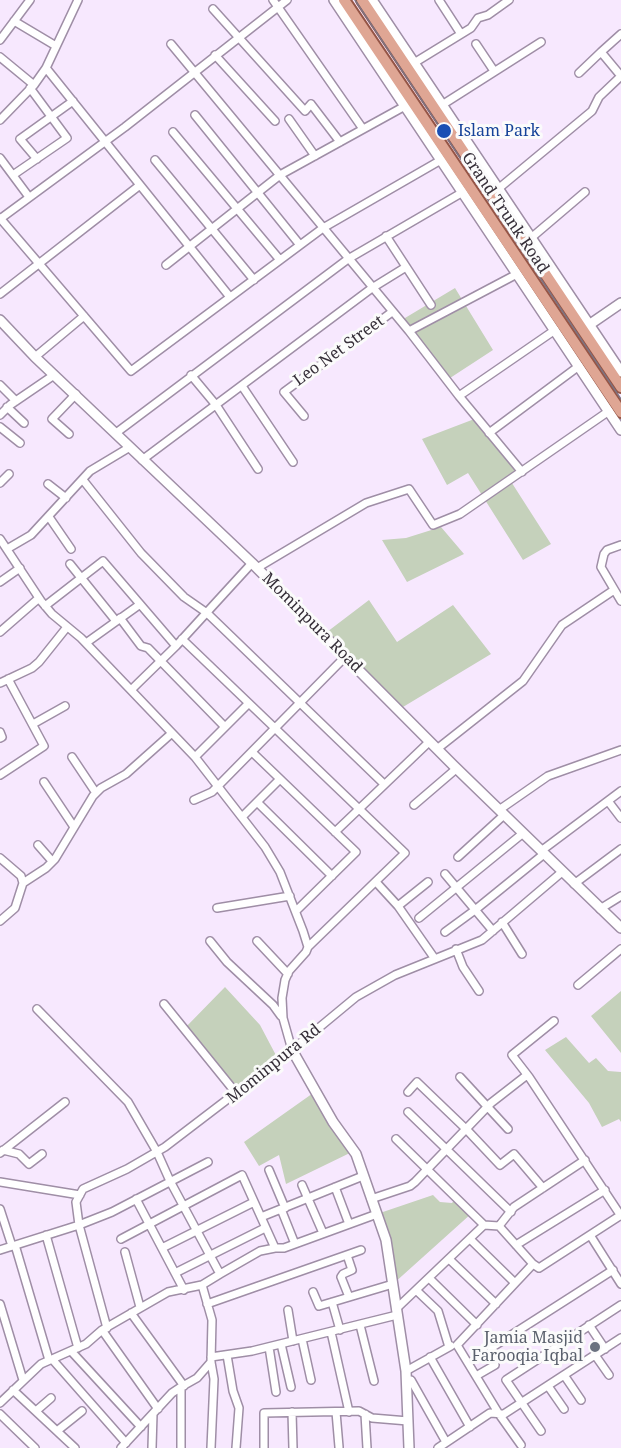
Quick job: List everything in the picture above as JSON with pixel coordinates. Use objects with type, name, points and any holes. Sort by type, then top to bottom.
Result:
[{"type":"main road","name":"Grand Trunk Road","points":[[344,0],[621,412]]},
{"type":"main road","name":"Grand Trunk Road","points":[[362,0],[586,327],[621,387]]},
{"type":"street","points":[[0,40],[30,0]]},
{"type":"street","points":[[0,120],[32,87],[46,68],[78,0]]},
{"type":"street","points":[[287,0],[275,3],[216,55],[106,141],[0,218],[131,371],[323,228],[441,160]]},
{"type":"street","points":[[334,0],[621,430]]},
{"type":"street","points":[[439,0],[461,34]]},
{"type":"street","points":[[414,63],[471,28],[478,18],[488,15],[509,0]]},
{"type":"street","points":[[375,2],[531,238],[586,327],[621,372]]},
{"type":"street","points":[[275,3],[363,129]]},
{"type":"street","points":[[213,9],[305,111],[311,104],[340,142]]},
{"type":"street","points":[[14,21],[56,46]]},
{"type":"street","points":[[579,73],[621,34]]},
{"type":"street","points":[[442,105],[541,42]]},
{"type":"street","points":[[171,44],[409,331],[522,472]]},
{"type":"street","points":[[476,44],[494,71]]},
{"type":"street","points":[[498,189],[592,111],[599,97],[621,76],[601,52]]},
{"type":"street","points":[[216,55],[275,121]]},
{"type":"street","points":[[0,57],[32,87],[68,138],[13,175]]},
{"type":"street","points":[[46,68],[230,297]]},
{"type":"street","points":[[37,159],[20,139],[73,101]]},
{"type":"street","points":[[166,265],[280,175],[405,106]]},
{"type":"street","points":[[195,115],[300,245]]},
{"type":"street","points":[[289,119],[315,156]]},
{"type":"street","points":[[173,132],[280,260]]},
{"type":"street","points":[[0,158],[29,197]]},
{"type":"street","points":[[155,160],[254,280]]},
{"type":"street","points":[[0,294],[140,185]]},
{"type":"street","points":[[116,433],[348,259],[463,192]]},
{"type":"street","points":[[531,238],[585,192]]},
{"type":"street","points":[[386,236],[430,305]]},
{"type":"street","points":[[142,460],[372,288],[406,267]]},
{"type":"street","points":[[409,331],[517,274]]},
{"type":"street","points":[[586,327],[621,303]]},
{"type":"street","name":"Leo Net Street","points":[[304,416],[284,392],[392,312]]},
{"type":"street","points":[[34,357],[84,316]]},
{"type":"street","name":"Mominpura Road","points":[[0,320],[4,331],[76,394],[142,460],[254,565],[456,769],[621,928]]},
{"type":"street","points":[[459,396],[555,330]]},
{"type":"street","points":[[489,433],[579,366]]},
{"type":"street","points":[[0,415],[7,407],[54,375]]},
{"type":"street","points":[[191,375],[216,405],[258,469]]},
{"type":"street","points":[[0,385],[16,401]]},
{"type":"street","points":[[242,386],[293,462]]},
{"type":"street","points":[[69,434],[52,419],[76,394]]},
{"type":"street","points":[[7,407],[24,423]]},
{"type":"street","points":[[131,690],[254,565],[366,503],[409,489],[433,525],[460,514],[609,411]]},
{"type":"street","points":[[0,427],[20,443]]},
{"type":"street","points":[[7,549],[24,540],[49,517],[90,471],[130,447]]},
{"type":"street","points":[[0,483],[9,474]]},
{"type":"street","points":[[83,480],[141,553],[184,597],[207,613],[384,784]]},
{"type":"street","points":[[48,484],[66,498]]},
{"type":"street","points":[[49,517],[71,549]]},
{"type":"street","points":[[0,539],[45,606],[86,643],[195,757],[265,847],[280,872],[308,947]]},
{"type":"street","points":[[621,544],[607,550],[601,567],[621,601]]},
{"type":"street","points":[[45,606],[103,561],[176,646]]},
{"type":"street","points":[[70,564],[141,646],[148,648],[225,727]]},
{"type":"street","points":[[0,582],[20,568]]},
{"type":"street","points":[[437,749],[523,681],[562,625],[614,590]]},
{"type":"street","points":[[0,633],[39,598]]},
{"type":"street","points":[[86,643],[139,605]]},
{"type":"street","points":[[0,683],[39,662],[67,627]]},
{"type":"street","points":[[182,639],[405,853],[308,947],[288,974],[282,998],[283,1018],[292,1050],[333,1122],[356,1154],[386,1240],[406,1376],[410,1448]]},
{"type":"street","points":[[194,800],[212,792],[345,657]]},
{"type":"street","points":[[0,776],[43,748],[43,742],[8,679]]},
{"type":"street","points":[[195,757],[248,704]]},
{"type":"street","points":[[33,724],[65,706]]},
{"type":"street","points":[[0,732],[2,737],[0,738]]},
{"type":"street","points":[[23,883],[52,861],[96,793],[126,774],[172,733]]},
{"type":"street","points":[[335,832],[429,742]]},
{"type":"street","points":[[458,857],[501,813],[548,776],[621,750]]},
{"type":"street","points":[[252,752],[356,852],[296,911]]},
{"type":"street","points":[[72,757],[96,793]]},
{"type":"street","points":[[414,805],[456,769]]},
{"type":"street","points":[[242,817],[280,779]]},
{"type":"street","points":[[44,782],[74,827]]},
{"type":"street","points":[[445,932],[621,791]]},
{"type":"street","points":[[608,801],[621,818]]},
{"type":"street","points":[[257,802],[332,876]]},
{"type":"street","points":[[418,918],[522,834]]},
{"type":"street","points":[[38,845],[52,861]]},
{"type":"street","points":[[574,884],[621,849]]},
{"type":"street","points":[[0,858],[21,876],[23,883],[15,908],[0,921]]},
{"type":"street","name":"Mominpura Rd","points":[[80,1195],[82,1189],[158,1152],[226,1102],[356,997],[395,975],[482,939],[562,872]]},
{"type":"street","points":[[445,874],[493,931]]},
{"type":"street","points":[[376,882],[398,906],[435,958]]},
{"type":"street","points":[[398,906],[428,882]]},
{"type":"street","points":[[217,908],[290,896]]},
{"type":"street","points":[[600,909],[621,896]]},
{"type":"street","points":[[502,922],[522,954]]},
{"type":"street","points":[[210,941],[227,962],[273,1005],[283,1018]]},
{"type":"street","points":[[257,941],[288,974]]},
{"type":"street","points":[[578,985],[621,949]]},
{"type":"street","points":[[456,950],[463,967],[479,991]]},
{"type":"street","points":[[164,1004],[236,1093]]},
{"type":"street","points":[[37,1010],[128,1102],[158,1152],[170,1181],[220,1274]]},
{"type":"street","points":[[396,1138],[484,1225],[499,1226],[539,1268],[621,1215],[512,1055],[554,1020]]},
{"type":"street","points":[[372,1199],[410,1186],[488,1107],[527,1075]]},
{"type":"street","points":[[460,1077],[508,1129]]},
{"type":"street","points":[[408,1092],[417,1082],[467,1130],[500,1166],[514,1154],[543,1188]]},
{"type":"street","points":[[2,1151],[65,1102]]},
{"type":"street","points":[[408,1112],[511,1212]]},
{"type":"street","points":[[2,1151],[19,1154],[29,1164],[42,1154]]},
{"type":"street","points":[[499,1226],[511,1212],[585,1160]]},
{"type":"street","points":[[0,1250],[112,1212],[208,1162]]},
{"type":"street","points":[[269,1170],[295,1244]]},
{"type":"street","points":[[121,1239],[242,1175],[275,1248]]},
{"type":"street","points":[[261,1217],[363,1176]]},
{"type":"street","points":[[0,1182],[80,1195],[76,1202],[79,1225],[104,1329],[156,1411],[152,1448]]},
{"type":"street","points":[[302,1185],[323,1233]]},
{"type":"street","points":[[335,1188],[349,1224]]},
{"type":"street","points":[[516,1245],[605,1190]]},
{"type":"street","points":[[136,1199],[184,1290]]},
{"type":"street","points":[[162,1248],[254,1202]]},
{"type":"street","points":[[0,1209],[50,1360],[124,1445],[172,1393],[197,1378],[211,1360],[227,1354],[269,1347],[360,1325],[397,1312],[416,1290],[484,1225]]},
{"type":"street","points":[[0,1402],[41,1364],[86,1344],[104,1329],[168,1292],[202,1285],[260,1251],[284,1248],[377,1214]]},
{"type":"street","points":[[175,1273],[266,1227]]},
{"type":"street","points":[[46,1235],[75,1350],[141,1427]]},
{"type":"street","points":[[590,1235],[621,1284]]},
{"type":"street","points":[[470,1239],[515,1283]]},
{"type":"street","points":[[207,1304],[361,1250]]},
{"type":"street","points":[[125,1252],[141,1307]]},
{"type":"street","points":[[347,1255],[352,1270],[341,1277],[349,1297]]},
{"type":"street","points":[[449,1258],[496,1304]]},
{"type":"street","points":[[406,1376],[430,1357],[448,1347],[458,1345],[533,1264]]},
{"type":"street","points":[[476,1376],[495,1365],[491,1348],[613,1270]]},
{"type":"street","points":[[429,1278],[477,1324]]},
{"type":"street","points":[[313,1292],[319,1306],[393,1284]]},
{"type":"street","points":[[202,1285],[212,1320],[211,1360],[214,1379],[211,1448]]},
{"type":"street","points":[[416,1290],[438,1311],[448,1347]]},
{"type":"street","points":[[332,1302],[340,1330]]},
{"type":"street","points":[[0,1304],[23,1380]]},
{"type":"street","points":[[541,1431],[506,1380],[621,1305]]},
{"type":"street","points":[[288,1310],[293,1341]]},
{"type":"street","points":[[131,1313],[183,1387],[181,1448]]},
{"type":"street","points":[[360,1325],[374,1381]]},
{"type":"street","points":[[589,1325],[605,1349]]},
{"type":"street","points":[[331,1332],[349,1412]]},
{"type":"street","points":[[438,1448],[490,1413],[504,1414],[621,1338]]},
{"type":"street","points":[[302,1339],[311,1380]]},
{"type":"street","points":[[281,1344],[291,1387]]},
{"type":"street","points":[[458,1345],[499,1414],[521,1445]]},
{"type":"street","points":[[269,1347],[276,1392]]},
{"type":"street","points":[[227,1354],[233,1391],[239,1408],[236,1448]]},
{"type":"street","points":[[595,1355],[609,1375]]},
{"type":"street","points":[[430,1357],[470,1426]]},
{"type":"street","points":[[564,1375],[581,1400]]},
{"type":"street","points":[[406,1376],[411,1380],[446,1442]]},
{"type":"street","points":[[548,1386],[564,1409]]},
{"type":"street","points":[[13,1390],[75,1448]]},
{"type":"street","points":[[36,1411],[51,1398]]},
{"type":"street","points":[[57,1431],[82,1411]]},
{"type":"street","points":[[264,1448],[264,1413],[359,1411],[372,1418],[408,1420]]},
{"type":"street","points":[[292,1412],[293,1448]]},
{"type":"street","points":[[336,1412],[339,1447]]},
{"type":"street","points":[[0,1414],[35,1448]]},
{"type":"street","points":[[364,1414],[367,1448]]},
{"type":"green space","points":[[455,288],[493,350],[447,380],[400,321]]},
{"type":"green space","points":[[477,418],[522,472],[510,480],[551,544],[523,560],[468,473],[447,485],[422,439]]},
{"type":"green space","points":[[441,527],[464,554],[407,582],[382,540],[406,538]]},
{"type":"green space","points":[[369,600],[397,642],[453,605],[491,654],[398,710],[323,635]]},
{"type":"green space","points":[[225,987],[260,1025],[279,1061],[236,1093],[184,1029]]},
{"type":"green space","points":[[621,991],[621,1053],[591,1016]]},
{"type":"green space","points":[[566,1037],[589,1063],[596,1058],[608,1071],[621,1072],[621,1122],[619,1119],[602,1127],[589,1103],[545,1050]]},
{"type":"green space","points":[[316,1091],[354,1151],[286,1184],[279,1155],[259,1166],[244,1142]]},
{"type":"green space","points":[[433,1195],[440,1202],[452,1203],[456,1198],[472,1213],[393,1284],[377,1214]]},
{"type":"railway","points":[[355,0],[621,399]]},
{"type":"place","name":"Islam Park","points":[[444,131]]},
{"type":"place","name":"Jamia Masjid Farooqia Iqbal","points":[[595,1347]]}]
